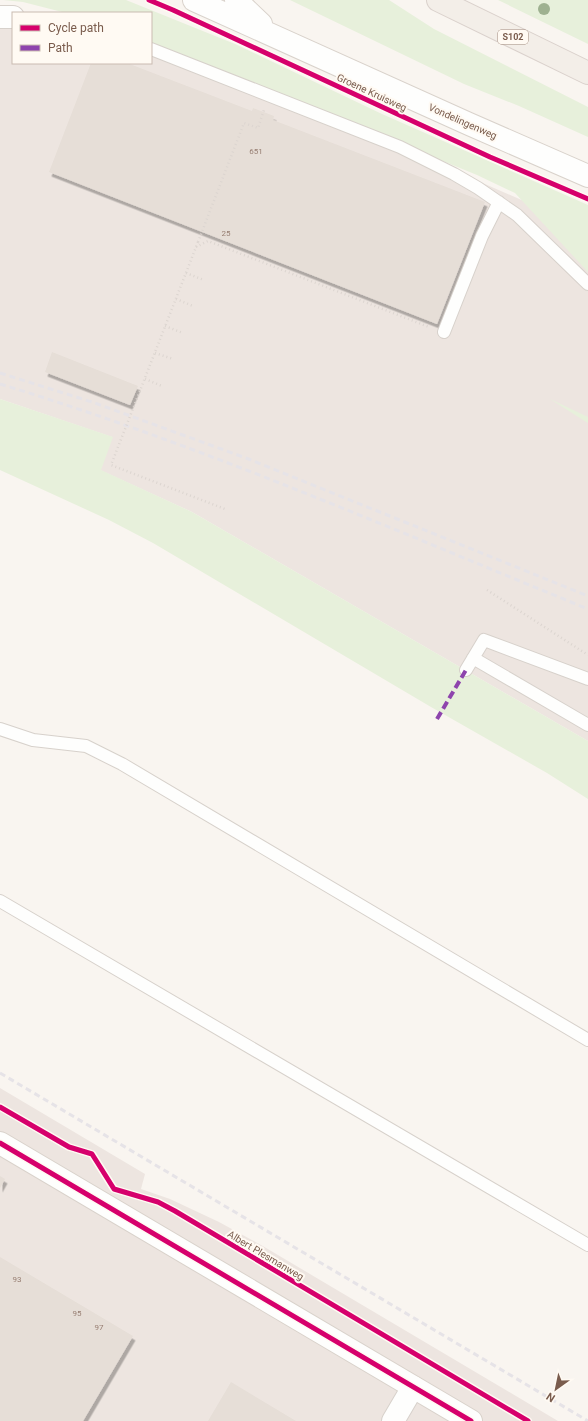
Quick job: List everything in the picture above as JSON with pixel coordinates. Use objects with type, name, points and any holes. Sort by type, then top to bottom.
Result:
[{"type":"main road","name":"S102","points":[[438,0],[588,73]]},
{"type":"street","name":"Vondelingenweg","points":[[194,0],[588,176]]},
{"type":"street","name":"Vondelingenweg","points":[[236,0],[274,36]]},
{"type":"street","points":[[0,16],[12,17]]},
{"type":"street","points":[[0,1143],[471,1421]]},
{"type":"street","points":[[393,1421],[412,1387]]},
{"type":"lane","points":[[152,49],[270,95],[427,159],[472,184],[499,202],[526,223],[588,284]]},
{"type":"lane","points":[[444,332],[482,236],[499,202]]},
{"type":"lane","points":[[466,670],[484,640],[588,679]]},
{"type":"lane","points":[[473,658],[588,725]]},
{"type":"lane","points":[[0,729],[33,740],[79,744],[94,749],[588,1040]]},
{"type":"lane","points":[[0,901],[588,1245]]},
{"type":"path","points":[[225,509],[111,465],[244,123],[258,128],[270,95]]},
{"type":"path","points":[[196,247],[208,241],[444,332]]},
{"type":"path","points":[[186,273],[204,280]]},
{"type":"path","points":[[176,299],[193,306]]},
{"type":"path","points":[[166,326],[183,333]]},
{"type":"path","points":[[155,353],[173,359]]},
{"type":"path","points":[[145,380],[162,386]]},
{"type":"path","points":[[487,590],[588,655]]},
{"type":"shaded area","points":[[12,26],[12,64],[152,64],[152,38],[588,229],[588,741],[192,512],[100,470],[112,437],[0,399],[0,27]]},
{"type":"shaded area","points":[[0,1088],[145,1174],[141,1189],[170,1199],[219,1222],[261,1245],[558,1421],[0,1421]]},
{"type":"green space","points":[[3,0],[126,0],[235,44],[382,114],[588,205],[588,272],[515,193],[477,175],[245,80],[152,44],[152,12],[62,12],[23,2]]},
{"type":"green space","points":[[290,0],[389,0],[434,29],[588,107],[588,137],[519,106],[464,84]]},
{"type":"green space","points":[[498,0],[588,0],[588,44]]},
{"type":"green space","points":[[0,399],[113,437],[101,470],[192,512],[588,741],[588,799],[547,773],[431,707],[153,543],[109,520],[0,470]]},
{"type":"green space","points":[[550,399],[588,417],[588,423],[583,420]]},
{"type":"building","points":[[91,64],[130,64],[252,111],[253,108],[274,116],[273,120],[485,202],[437,324],[49,172]]},
{"type":"building","points":[[52,352],[138,386],[130,405],[45,372]]},
{"type":"building","points":[[0,1176],[5,1179],[0,1188]]},
{"type":"building","points":[[0,1257],[133,1336],[83,1421],[0,1421]]},
{"type":"building","points":[[231,1382],[296,1421],[208,1421]]},
{"type":"railway","points":[[0,373],[92,402],[246,458],[588,596]]},
{"type":"railway","points":[[0,384],[75,408],[223,461],[370,519],[588,609]]},
{"type":"railway","points":[[0,1073],[588,1421]]},
{"type":"marked path","points":[[437,719],[466,670]]},
{"type":"cycle path","name":"Groene Kruisweg","points":[[149,0],[490,157],[588,199]]},
{"type":"cycle path","name":"Albert Plesmanweg","points":[[0,1107],[69,1147],[92,1154],[114,1189],[158,1202],[175,1211],[528,1421]]},
{"type":"cycle path","points":[[0,1143],[471,1421]]}]
